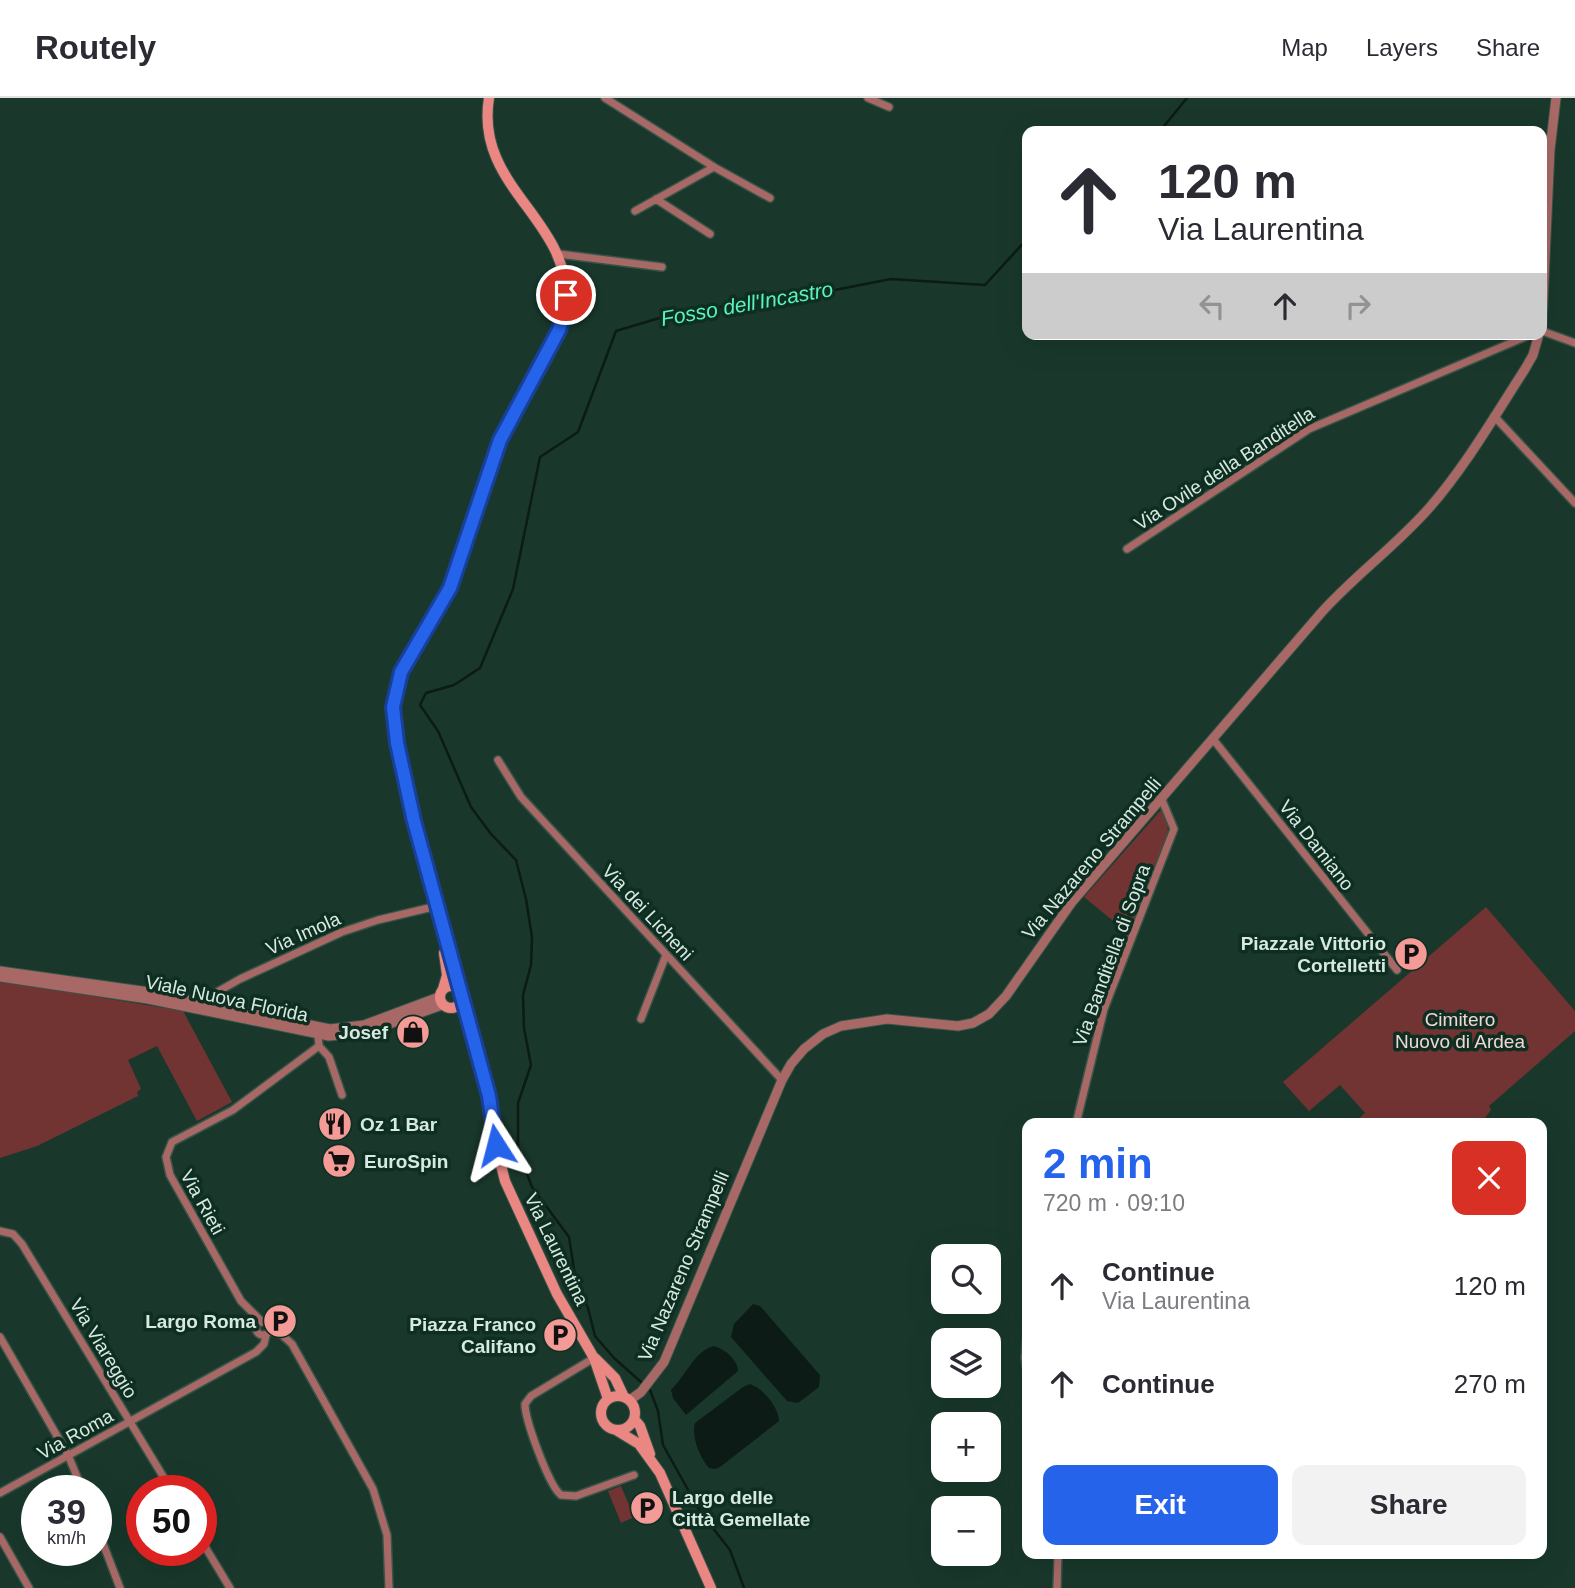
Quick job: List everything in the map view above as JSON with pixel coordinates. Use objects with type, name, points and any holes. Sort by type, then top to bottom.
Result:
[{"type":"main road","points":[[489,98],[487,126],[493,153],[513,189],[559,254]]},
{"type":"main road","name":"Via Laurentina","points":[[559,254],[566,295],[559,330],[497,449],[447,595],[401,672],[393,707],[396,736],[414,821],[489,1096],[496,1145],[505,1181],[557,1294],[594,1358],[608,1399]]},
{"type":"main road","name":"Via Laurentina","points":[[441,922],[447,971],[443,1000]]},
{"type":"main road","points":[[454,986],[461,996],[455,1008],[443,1000],[454,986]]},
{"type":"main road","points":[[443,1000],[469,1028]]},
{"type":"main road","name":"Via Laurentina","points":[[594,1358],[615,1378],[627,1398]]},
{"type":"main road","points":[[616,1430],[628,1427],[634,1419],[635,1409],[627,1398],[619,1395],[608,1399],[601,1409],[603,1420],[606,1425],[639,1444],[652,1461],[671,1495],[711,1588]]},
{"type":"main road","points":[[634,1419],[645,1437],[652,1461]]},
{"type":"street","points":[[605,98],[714,167],[770,198]]},
{"type":"street","points":[[867,98],[889,107]]},
{"type":"street","points":[[1547,215],[1556,98]]},
{"type":"street","points":[[635,211],[714,167]]},
{"type":"street","points":[[656,199],[710,234]]},
{"type":"street","points":[[559,254],[662,267]]},
{"type":"street","points":[[1547,335],[1575,342]]},
{"type":"street","name":"Via Ovile della Banditella","points":[[1127,549],[1309,429],[1518,340]]},
{"type":"street","name":"Via Nazareno Strampelli","points":[[627,1398],[641,1392],[664,1362],[791,1064],[823,1034],[841,1026],[881,1019],[958,1026],[985,1017],[1006,996],[1072,902],[1336,596],[1432,506],[1531,359],[1538,340]]},
{"type":"street","points":[[1494,416],[1575,503]]},
{"type":"street","name":"Via Damiano","points":[[1213,739],[1396,970]]},
{"type":"street","name":"Via dei Licheni","points":[[498,760],[521,797],[782,1080]]},
{"type":"street","name":"Via Banditella di Sopra","points":[[1077,1118],[1104,1009],[1174,829],[1162,800]]},
{"type":"street","name":"Via Imola","points":[[194,1005],[232,983],[335,934],[378,920],[437,906]]},
{"type":"street","points":[[641,1019],[666,955]]},
{"type":"street","name":"Viale Nuova Florida","points":[[0,971],[138,991],[318,1035],[364,1033],[443,1000]]},
{"type":"street","name":"Viale Nuova Florida","points":[[0,977],[337,1029],[364,1025],[443,1000]]},
{"type":"street","points":[[318,1035],[318,1046],[329,1058],[342,1096]]},
{"type":"street","name":"Via Rieti","points":[[268,1332],[261,1335],[257,1330],[257,1326],[262,1322],[241,1301],[170,1175],[166,1165],[166,1153],[172,1142],[233,1110],[318,1046]]},
{"type":"street","name":"Via Viareggio","points":[[0,1231],[13,1234],[22,1244],[162,1475]]},
{"type":"street","points":[[268,1332],[282,1335],[292,1344],[373,1489],[387,1535],[388,1588]]},
{"type":"street","name":"Via Roma","points":[[0,1493],[256,1352],[264,1343],[268,1332]]},
{"type":"street","points":[[0,1337],[68,1455],[76,1475]]},
{"type":"street","points":[[594,1358],[531,1396],[525,1404],[527,1417],[554,1488],[561,1495],[576,1496],[634,1475]]},
{"type":"street","points":[[0,1537],[29,1588]]},
{"type":"street","points":[[1057,1588],[1058,1559]]},
{"type":"street","points":[[112,1566],[120,1588]]},
{"type":"street","points":[[217,1566],[230,1588]]},
{"type":"green space","points":[[1161,810],[1167,822],[1168,833],[1127,937],[1121,934],[1123,929],[1084,897]]},
{"type":"green space","name":"Cimitero Nuovo di Ardea","points":[[1486,907],[1575,1011],[1575,1031],[1489,1106],[1491,1110],[1485,1118],[1360,1118],[1365,1113],[1340,1085],[1309,1111],[1283,1082]]},
{"type":"green space","points":[[0,981],[183,1011],[232,1102],[197,1121],[157,1046],[128,1060],[141,1089],[137,1092],[138,1096],[37,1146],[0,1158]]},
{"type":"green space","points":[[621,1486],[634,1517],[621,1523],[608,1491]]},
{"type":"shaded area","points":[[753,1304],[760,1306],[820,1375],[819,1387],[798,1403],[787,1401],[731,1337],[734,1324]]},
{"type":"shaded area","points":[[714,1346],[730,1356],[738,1371],[686,1415],[673,1398],[671,1390],[696,1358]]},
{"type":"shaded area","points":[[750,1384],[769,1399],[779,1421],[720,1467],[709,1468],[697,1447],[695,1423]]},
{"type":"waterway","name":"Fosso dell'Incastro","points":[[1164,126],[1187,98]]},
{"type":"waterway","name":"Fosso dell'Incastro","points":[[744,1588],[730,1550],[701,1513],[663,1445],[658,1411],[650,1390],[614,1358],[595,1336],[588,1308],[576,1282],[569,1237],[532,1187],[518,1150],[518,1103],[531,1065],[524,1028],[523,995],[531,965],[532,937],[526,899],[516,860],[491,834],[471,807],[438,731],[420,705],[426,693],[454,685],[480,668],[513,589],[540,457],[578,432],[616,331],[676,313],[809,295],[891,279],[985,285],[1022,244]]},
{"type":"place","name":"Piazzale Vittorio Cortelletti","points":[[1411,954]]},
{"type":"place","name":"Josef","points":[[413,1032]]},
{"type":"place","name":"Oz 1 Bar","points":[[335,1124]]},
{"type":"place","name":"EuroSpin","points":[[339,1161]]},
{"type":"place","name":"Largo Roma","points":[[280,1321]]},
{"type":"place","name":"Piazza Franco Califano","points":[[560,1335]]},
{"type":"place","name":"Largo delle Città Gemellate","points":[[647,1508]]},
{"type":"route","points":[[496,1145],[489,1096],[414,821],[397,743],[393,707],[401,672],[443,604],[460,564],[500,440],[559,330],[566,295]]}]
